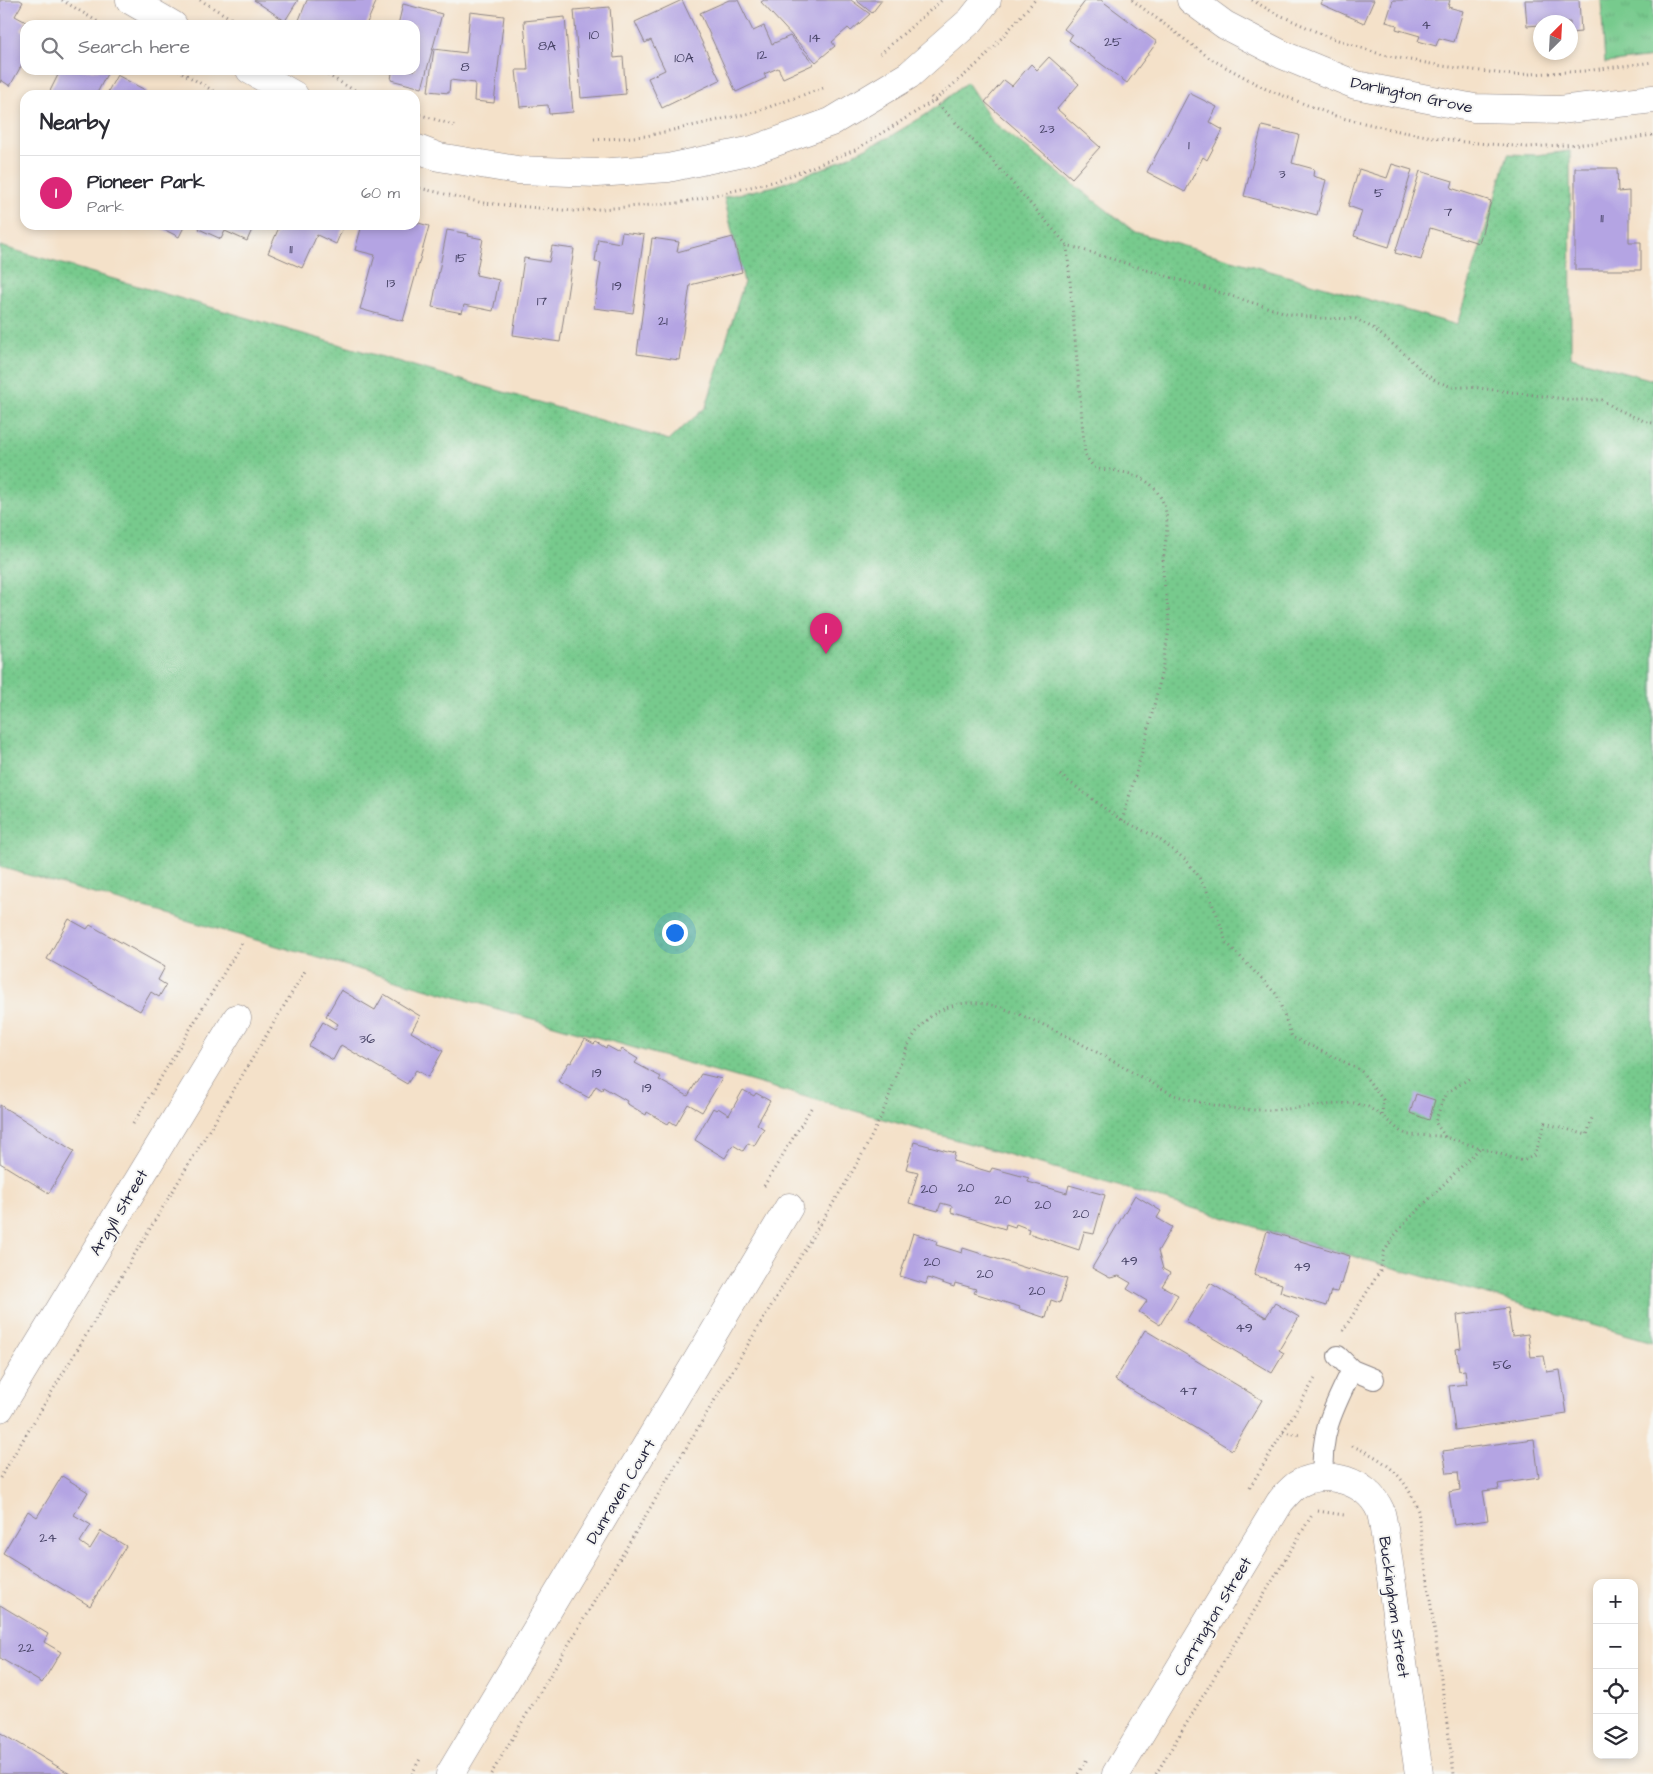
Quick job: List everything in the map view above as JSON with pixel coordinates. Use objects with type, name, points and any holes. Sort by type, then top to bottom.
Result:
[{"type":"street","points":[[130,0],[164,20]]},
{"type":"street","points":[[420,150],[440,157],[518,170],[597,173],[668,168],[753,150],[831,122],[909,75],[971,20],[987,0]]},
{"type":"street","name":"Darlington Grove","points":[[1191,0],[1225,25],[1274,51],[1356,85],[1474,108],[1560,110],[1653,99]]},
{"type":"street","points":[[259,75],[285,90]]},
{"type":"street","name":"Argyll Street","points":[[0,1408],[237,1018]]},
{"type":"street","name":"Dunraven Court","points":[[450,1774],[790,1207]]},
{"type":"street","name":"Carrington Street","points":[[1116,1774],[1280,1502],[1300,1483],[1323,1477]]},
{"type":"street","name":"Buckingham Street","points":[[1323,1477],[1340,1479],[1355,1484],[1370,1495],[1380,1510],[1419,1774]]},
{"type":"lane","points":[[1338,1356],[1352,1370],[1374,1379]]},
{"type":"lane","points":[[1323,1477],[1324,1434],[1331,1414],[1352,1370]]},
{"type":"path","points":[[62,0],[95,20]]},
{"type":"path","points":[[200,0],[234,20]]},
{"type":"path","points":[[879,55],[942,0]]},
{"type":"path","points":[[1252,0],[1271,11],[1326,36],[1383,55],[1442,66],[1512,75],[1585,71],[1653,62]]},
{"type":"path","points":[[186,75],[212,90]]},
{"type":"path","points":[[328,75],[355,90]]},
{"type":"path","points":[[909,75],[990,158],[1067,245],[1289,314],[1320,318],[1356,319],[1373,328],[1425,374],[1438,382],[1452,387],[1471,387],[1573,400],[1602,400],[1615,408],[1653,423]]},
{"type":"path","points":[[588,140],[646,136],[755,112],[828,87]]},
{"type":"path","points":[[420,115],[464,129]]},
{"type":"path","points":[[1067,245],[1085,454],[1097,469],[1131,473],[1146,481],[1158,493],[1166,513],[1167,540],[1163,562],[1163,586],[1169,616],[1168,634],[1158,689],[1140,762],[1122,820]]},
{"type":"path","points":[[1060,775],[1122,820],[1156,837],[1186,860],[1207,891],[1226,942],[1277,996],[1292,1037],[1345,1061],[1362,1072],[1383,1100],[1382,1116]]},
{"type":"path","points":[[0,1478],[305,971]]},
{"type":"path","points":[[491,1774],[869,1142],[903,1057],[923,1023],[934,1013],[947,1007],[964,1003],[997,1006],[1040,1023],[1077,1041],[1162,1088],[1190,1100],[1255,1110],[1354,1103],[1368,1107],[1408,1135],[1445,1137],[1523,1161],[1536,1155],[1546,1123],[1587,1135],[1592,1118]]},
{"type":"path","points":[[1445,1137],[1435,1122],[1445,1094],[1470,1078]]},
{"type":"path","points":[[1341,1335],[1380,1271],[1384,1252],[1394,1236],[1480,1148]]},
{"type":"path","points":[[790,1207],[820,1224]]},
{"type":"path","points":[[1156,1774],[1315,1510],[1349,1516]]},
{"type":"green space","points":[[1601,0],[1653,0],[1653,57],[1605,63]]},
{"type":"green space","points":[[967,82],[993,122],[1135,232],[1457,325],[1508,154],[1536,155],[1570,151],[1571,357],[1653,380],[1653,1342],[1383,1265],[1132,1190],[0,867],[0,246],[669,440],[706,407],[744,282],[724,197],[775,186],[829,166],[889,137],[927,114]]},
{"type":"building","points":[[0,0],[20,0],[23,2],[15,16],[22,20],[20,20],[20,68],[10,86],[1,80],[0,83]]},
{"type":"building","points":[[254,0],[298,0],[286,20]]},
{"type":"building","points":[[307,0],[377,0],[368,20],[299,20]]},
{"type":"building","points":[[682,0],[720,80],[662,108],[648,78],[665,70],[651,40],[645,43],[635,22]]},
{"type":"building","points":[[729,0],[738,0],[753,31],[764,26],[772,44],[790,36],[814,64],[783,78],[778,68],[764,74],[766,78],[736,92],[700,13]]},
{"type":"building","points":[[764,0],[851,0],[870,14],[851,31],[848,28],[832,42],[835,46],[816,62],[761,2]]},
{"type":"building","points":[[856,0],[882,0],[872,13]]},
{"type":"building","points":[[1086,0],[1101,0],[1157,42],[1127,83],[1069,40],[1072,35],[1064,29]]},
{"type":"building","points":[[1323,0],[1374,0],[1364,23],[1321,4]]},
{"type":"building","points":[[1393,0],[1450,0],[1448,7],[1463,11],[1454,42],[1439,38],[1436,46],[1418,41],[1420,36],[1396,29],[1397,25],[1386,22]]},
{"type":"building","points":[[1525,0],[1579,0],[1581,32],[1578,32],[1578,15],[1533,15],[1533,26],[1527,26]]},
{"type":"building","points":[[403,4],[442,14],[422,88],[391,80],[392,75],[420,75],[420,20],[399,20]]},
{"type":"building","points":[[610,7],[614,58],[623,57],[626,94],[581,98],[574,10]]},
{"type":"building","points":[[470,12],[504,16],[494,103],[474,101],[475,83],[450,80],[449,93],[428,91],[434,49],[466,53]]},
{"type":"building","points":[[565,17],[573,112],[549,114],[548,105],[520,107],[516,70],[528,70],[524,21]]},
{"type":"building","points":[[1049,57],[1079,84],[1057,109],[1100,147],[1072,178],[985,102],[1004,80],[1012,86],[1031,64],[1037,70]]},
{"type":"building","points":[[58,75],[106,75],[99,90],[50,90]]},
{"type":"building","points":[[117,75],[145,90],[109,90]]},
{"type":"building","points":[[1189,93],[1217,107],[1209,122],[1223,130],[1207,160],[1203,157],[1185,192],[1147,172]]},
{"type":"building","points":[[1262,126],[1299,135],[1292,163],[1314,169],[1313,176],[1326,180],[1317,215],[1244,196]]},
{"type":"building","points":[[1392,164],[1412,170],[1389,247],[1354,236],[1362,211],[1348,206],[1359,169],[1387,178]]},
{"type":"building","points":[[1575,168],[1617,168],[1618,192],[1629,191],[1629,242],[1641,242],[1641,270],[1575,270]]},
{"type":"building","points":[[1420,171],[1453,181],[1451,188],[1491,201],[1479,243],[1430,228],[1421,260],[1395,253]]},
{"type":"building","points":[[420,223],[429,226],[403,321],[360,309],[375,255],[355,250],[361,230],[420,230]]},
{"type":"building","points":[[165,230],[182,230],[179,237]]},
{"type":"building","points":[[201,230],[252,230],[247,241],[225,231],[221,239]]},
{"type":"building","points":[[278,230],[342,230],[336,244],[317,235],[302,268],[268,253]]},
{"type":"building","points":[[447,230],[483,239],[476,275],[499,280],[493,311],[464,305],[462,313],[432,307]]},
{"type":"building","points":[[622,232],[644,235],[633,313],[594,308],[601,263],[595,262],[598,239],[620,243]]},
{"type":"building","points":[[733,237],[742,272],[690,285],[679,360],[637,354],[652,238],[679,242],[677,252]]},
{"type":"building","points":[[552,246],[574,249],[560,342],[513,335],[524,258],[549,262]]},
{"type":"building","points":[[69,919],[87,929],[90,925],[165,967],[158,980],[166,985],[159,997],[151,992],[140,1011],[47,959]]},
{"type":"building","points":[[341,990],[375,1010],[384,994],[420,1016],[411,1032],[443,1051],[428,1077],[416,1070],[407,1084],[341,1045],[333,1060],[309,1046],[323,1022],[335,1029],[338,1024],[326,1016]]},
{"type":"building","points":[[585,1039],[594,1044],[596,1042],[606,1048],[607,1046],[620,1053],[622,1049],[638,1059],[635,1063],[661,1077],[659,1080],[688,1096],[701,1074],[722,1079],[702,1112],[688,1104],[676,1125],[670,1121],[668,1124],[647,1112],[646,1115],[603,1087],[602,1090],[596,1086],[589,1098],[558,1081]]},
{"type":"building","points":[[743,1090],[754,1096],[756,1093],[770,1101],[757,1124],[764,1129],[754,1146],[748,1143],[743,1151],[733,1145],[725,1158],[695,1140],[713,1108],[716,1110],[718,1108],[729,1115]]},
{"type":"building","points":[[1416,1094],[1435,1100],[1429,1120],[1410,1113]]},
{"type":"building","points":[[0,1105],[74,1151],[49,1193],[0,1163]]},
{"type":"building","points":[[914,1142],[955,1153],[953,1161],[990,1172],[992,1168],[1029,1178],[1028,1182],[1067,1193],[1069,1185],[1105,1195],[1094,1234],[1084,1232],[1079,1250],[1028,1233],[1029,1229],[1016,1224],[1015,1227],[1006,1224],[1005,1229],[951,1212],[952,1206],[941,1203],[938,1211],[909,1203],[918,1172],[906,1169]]},
{"type":"building","points":[[1135,1195],[1161,1211],[1157,1218],[1172,1227],[1158,1251],[1163,1269],[1170,1273],[1162,1286],[1178,1295],[1160,1325],[1139,1312],[1147,1301],[1127,1289],[1131,1283],[1119,1276],[1110,1278],[1092,1268]]},
{"type":"building","points":[[1267,1231],[1350,1256],[1342,1284],[1340,1283],[1337,1292],[1331,1291],[1326,1306],[1280,1292],[1282,1284],[1254,1275]]},
{"type":"building","points":[[913,1233],[937,1241],[936,1245],[962,1253],[963,1248],[1067,1279],[1060,1303],[1051,1300],[1046,1318],[1019,1309],[1020,1307],[974,1293],[976,1289],[955,1283],[954,1287],[928,1278],[926,1284],[900,1276]]},
{"type":"building","points":[[1210,1283],[1266,1317],[1275,1303],[1299,1317],[1279,1350],[1284,1353],[1272,1373],[1186,1322]]},
{"type":"building","points":[[1508,1308],[1512,1336],[1528,1334],[1531,1357],[1544,1356],[1547,1372],[1560,1370],[1567,1414],[1455,1430],[1449,1386],[1467,1384],[1465,1370],[1459,1371],[1456,1349],[1461,1348],[1457,1315]]},
{"type":"building","points":[[1145,1330],[1262,1400],[1232,1450],[1115,1380]]},
{"type":"building","points":[[1534,1439],[1539,1478],[1498,1484],[1499,1489],[1483,1491],[1488,1520],[1454,1525],[1449,1492],[1460,1490],[1458,1472],[1447,1473],[1443,1451]]},
{"type":"building","points":[[62,1476],[88,1492],[74,1515],[91,1525],[80,1542],[90,1549],[101,1531],[126,1546],[90,1606],[3,1553],[28,1511],[37,1517]]},
{"type":"building","points":[[0,1605],[48,1634],[44,1642],[61,1652],[42,1683],[0,1658]]},
{"type":"building","points":[[0,1732],[70,1774],[0,1774]]},
{"type":"place","name":"Pioneer Park","points":[[826,654]]}]
